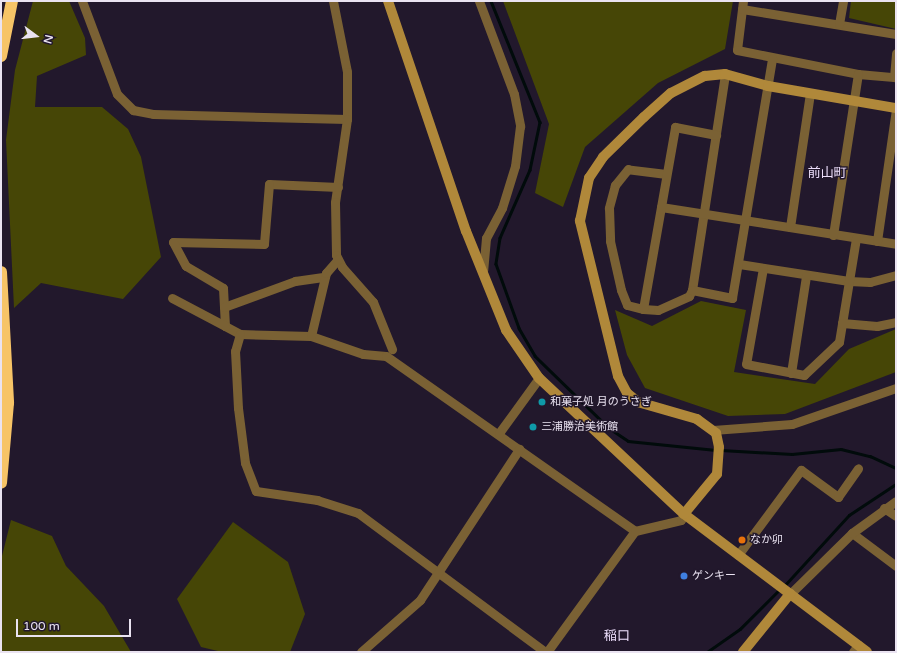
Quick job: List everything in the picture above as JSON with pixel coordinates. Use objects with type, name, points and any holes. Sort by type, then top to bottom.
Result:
[{"type":"highway","points":[[1,28],[6,1]]},
{"type":"highway","points":[[1,56],[12,1]]},
{"type":"highway","points":[[1,272],[8,404],[1,483]]},
{"type":"highway","points":[[1,328],[1,440]]},
{"type":"street","points":[[82,1],[116,94],[133,110],[153,114],[347,119]]},
{"type":"street","points":[[333,1],[347,72],[347,119],[335,202],[338,259],[373,302],[392,349]]},
{"type":"street","points":[[388,1],[466,231],[506,330],[539,378],[684,514],[790,594],[855,649],[867,652]]},
{"type":"street","points":[[479,1],[514,94],[520,126],[515,166],[502,208],[486,238],[483,270]]},
{"type":"street","points":[[839,24],[843,1]]},
{"type":"street","points":[[896,34],[742,5],[737,50],[858,74],[894,77],[896,53]]},
{"type":"street","points":[[692,290],[732,298],[739,264],[772,58]]},
{"type":"street","points":[[666,174],[628,169],[615,185],[609,208],[610,241],[621,290],[627,305],[643,309],[658,310],[689,296],[692,290],[725,74]]},
{"type":"street","points":[[240,334],[235,351],[238,408],[245,463],[256,491],[317,500],[358,513],[546,652],[635,531],[681,520],[684,514],[717,474],[719,447],[715,432],[697,419],[648,407],[627,393],[616,368],[580,221],[590,178],[603,157],[671,93],[694,79],[725,74],[768,86],[896,108],[877,241]]},
{"type":"street","points":[[833,235],[858,74]]},
{"type":"street","points":[[790,227],[810,93]]},
{"type":"street","points":[[643,309],[675,127],[716,135]]},
{"type":"street","points":[[225,326],[224,288],[186,266],[173,242],[264,244],[268,184],[338,188]]},
{"type":"street","points":[[660,207],[896,244]]},
{"type":"street","points":[[763,268],[746,364],[804,375],[839,342],[856,238]]},
{"type":"street","points":[[311,336],[325,277],[338,259]]},
{"type":"street","points":[[739,264],[806,276],[849,281],[870,282],[896,275]]},
{"type":"street","points":[[791,373],[806,276]]},
{"type":"street","points":[[224,308],[295,281],[325,277]]},
{"type":"street","points":[[172,298],[240,334],[311,336],[363,354],[386,356],[635,531]]},
{"type":"street","points":[[842,323],[877,326],[896,322]]},
{"type":"street","points":[[499,434],[539,378]]},
{"type":"street","points":[[715,432],[792,424],[896,388]]},
{"type":"street","points":[[361,652],[420,600],[437,571],[519,449]]},
{"type":"street","points":[[738,555],[801,470],[838,497],[858,468]]},
{"type":"street","points":[[743,652],[790,594],[852,533],[884,508],[896,501]]},
{"type":"street","points":[[884,508],[896,516]]},
{"type":"street","points":[[852,533],[896,566]]},
{"type":"shaded area","points":[[33,1],[69,1],[85,38],[86,55],[37,76],[35,107],[102,107],[128,129],[141,157],[161,257],[123,299],[41,283],[14,308],[6,140],[15,70]]},
{"type":"shaded area","points":[[503,1],[733,1],[725,49],[658,83],[585,147],[563,207],[535,193],[549,124]]},
{"type":"shaded area","points":[[851,1],[896,1],[896,29],[849,18]]},
{"type":"shaded area","points":[[701,301],[746,310],[734,372],[815,384],[849,349],[896,329],[896,372],[785,414],[728,416],[645,388],[627,355],[615,310],[652,326]]},
{"type":"shaded area","points":[[11,520],[52,536],[66,566],[104,606],[131,652],[1,652],[1,560]]},
{"type":"shaded area","points":[[233,522],[288,562],[305,614],[290,652],[222,652],[201,647],[177,599]]},
{"type":"waterway","points":[[491,1],[540,122],[530,170],[500,238],[496,264],[519,328],[535,356],[609,428],[628,441],[716,450]]},
{"type":"waterway","points":[[721,450],[792,454],[841,449],[870,456],[896,468]]},
{"type":"waterway","points":[[784,586],[849,515],[896,484]]},
{"type":"waterway","points":[[707,652],[740,629],[780,589]]},
{"type":"place","name":"和菓子処 月のうさぎ","points":[[542,402]]},
{"type":"place","name":"三浦勝治美術館","points":[[533,427]]},
{"type":"place","name":"なか卯","points":[[742,540]]},
{"type":"place","name":"ゲンキー","points":[[684,576]]},
{"type":"district","name":"前山町","points":[[827,173]]},
{"type":"district","name":"稲口","points":[[617,636]]}]
